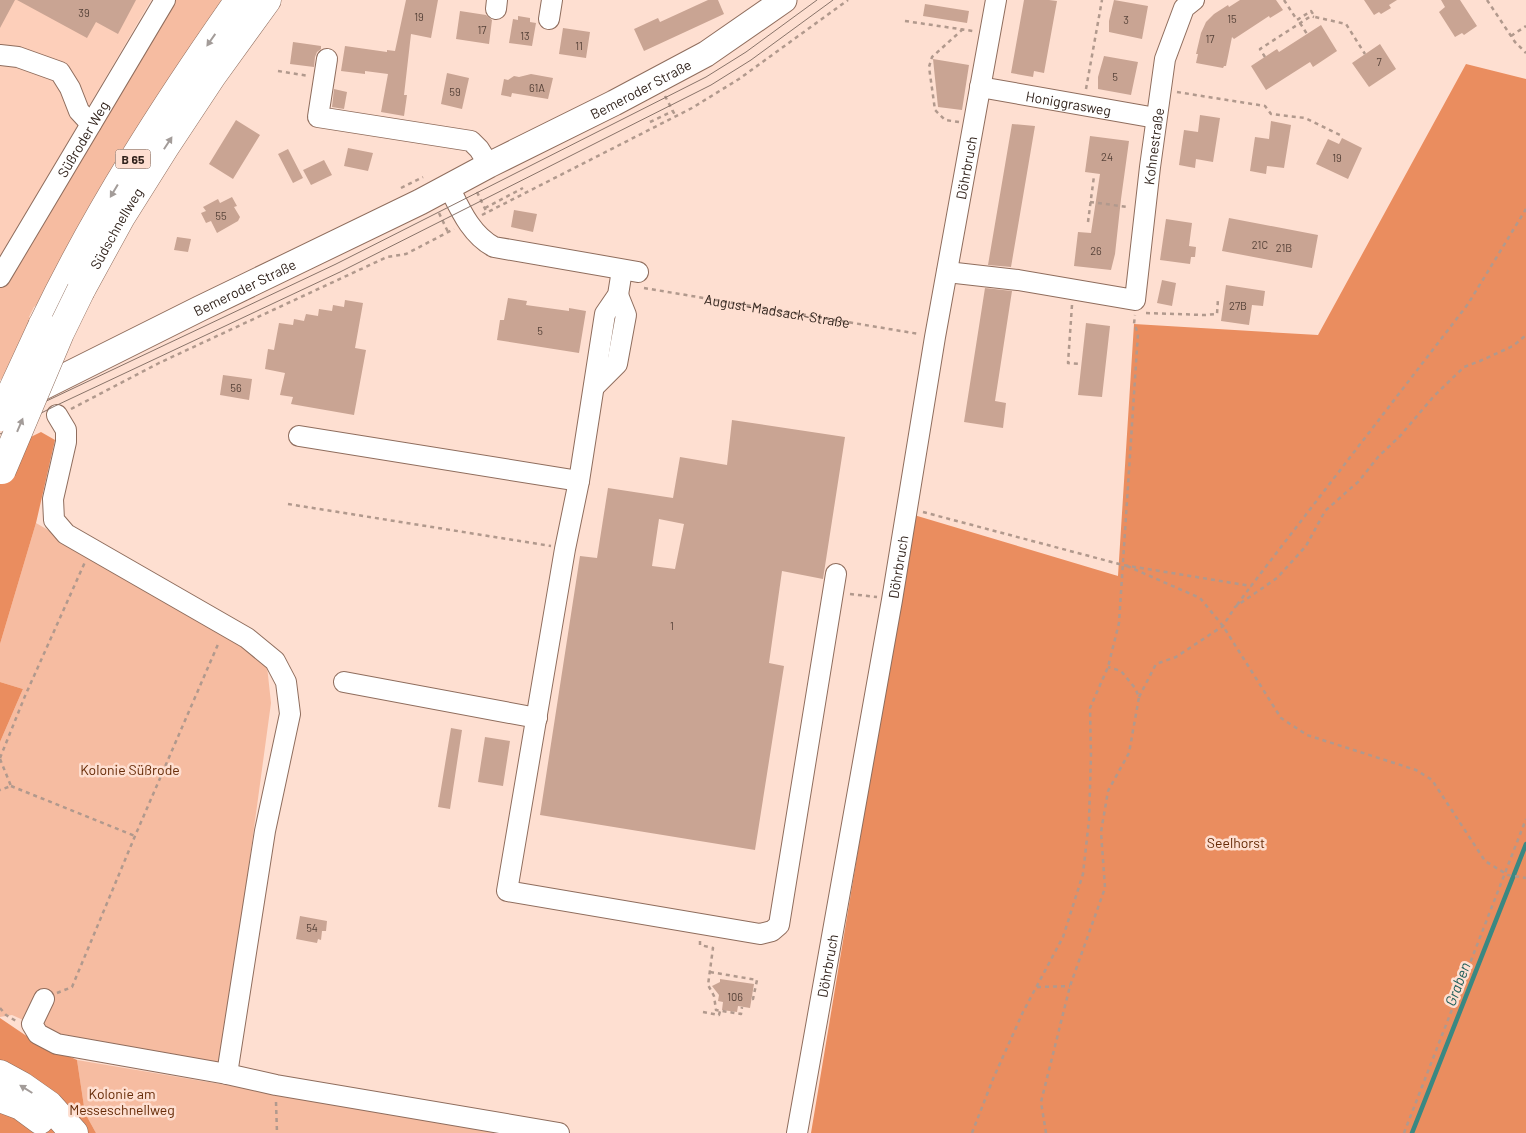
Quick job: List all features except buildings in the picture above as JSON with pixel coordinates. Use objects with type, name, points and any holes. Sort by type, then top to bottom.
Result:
[{"type":"highway","name":"Südschnellweg","points":[[0,417],[77,256],[148,134],[239,0]]},
{"type":"highway","name":"Südschnellweg","points":[[1,473],[60,333],[121,217],[212,76],[267,0]]},
{"type":"highway","points":[[0,1074],[50,1105],[74,1133]]},
{"type":"highway","points":[[0,1098],[21,1106],[35,1116],[52,1133]]},
{"type":"main road","name":"Bemeroder Straße","points":[[0,408],[614,103],[706,54],[777,2]]},
{"type":"street","name":"Süßroder Weg","points":[[0,277],[165,0]]},
{"type":"street","name":"Döhrbruch","points":[[797,1133],[892,600],[935,336],[996,0]]},
{"type":"street","name":"Kohnestraße","points":[[1135,306],[1164,59],[1184,8],[1194,0]]},
{"type":"street","points":[[0,55],[18,57],[60,72],[70,88],[79,111],[91,124]]},
{"type":"street","points":[[325,69],[318,117],[472,141],[489,166]]},
{"type":"street","name":"Honiggrasweg","points":[[980,87],[1156,118]]},
{"type":"street","points":[[449,186],[467,222],[485,242],[494,247],[624,280],[605,314],[579,481],[565,549],[507,891],[760,934],[772,931],[779,925],[835,583]]},
{"type":"street","points":[[947,272],[1018,280],[1073,290],[1135,306]]},
{"type":"street","points":[[57,416],[66,430],[66,442],[53,499],[54,520],[66,534],[247,638],[275,660],[286,682],[290,714],[265,832],[226,1074]]},
{"type":"street","points":[[300,436],[579,481]]},
{"type":"street","points":[[344,682],[537,718]]},
{"type":"street","points":[[44,999],[32,1024],[38,1034],[57,1044],[226,1074],[276,1085],[559,1133]]},
{"type":"path","points":[[57,416],[159,364],[387,257],[406,254],[692,108],[739,79],[848,0]]},
{"type":"path","points":[[1083,105],[1102,0]]},
{"type":"path","points":[[1284,0],[1297,20],[1311,11],[1315,17]]},
{"type":"path","points":[[1487,0],[1515,42],[1526,52]]},
{"type":"path","points":[[1265,57],[1260,49],[1311,16],[1346,24],[1365,54]]},
{"type":"path","points":[[905,21],[990,33]]},
{"type":"path","points":[[1300,23],[1307,34]]},
{"type":"path","points":[[1511,36],[1526,26]]},
{"type":"path","points":[[963,29],[932,57],[929,68],[935,110],[945,120],[973,125]]},
{"type":"path","points":[[278,71],[325,69]]},
{"type":"path","points":[[1160,90],[1265,106],[1271,114],[1304,118],[1340,135]]},
{"type":"path","points":[[650,122],[673,111]]},
{"type":"path","points":[[1088,222],[1094,176]]},
{"type":"path","points":[[485,208],[523,188]]},
{"type":"path","points":[[1090,202],[1146,209]]},
{"type":"path","points":[[1046,1133],[1041,1102],[1070,986],[1105,888],[1102,832],[1108,791],[1129,753],[1139,697],[1156,664],[1176,658],[1223,626],[1251,586],[1468,304],[1526,209]]},
{"type":"path","name":"August-Madsack-Straße","points":[[624,280],[935,336]]},
{"type":"path","points":[[1073,290],[1068,363],[1081,364]]},
{"type":"path","points":[[972,1133],[993,1079],[1023,1012],[1063,937],[1083,874],[1089,820],[1090,708],[1108,667],[1119,624],[1138,333],[1134,324],[1135,306],[1205,315],[1217,314],[1218,299]]},
{"type":"path","points":[[1234,610],[1277,578],[1306,546],[1325,511],[1359,481],[1450,379],[1464,367],[1513,346],[1526,335]]},
{"type":"path","points":[[288,504],[533,542],[565,549]]},
{"type":"path","points":[[906,508],[1123,565],[1251,586]]},
{"type":"path","points":[[11,786],[0,759],[25,696],[90,549]]},
{"type":"path","points":[[1123,565],[1200,598],[1223,626],[1281,718],[1307,735],[1416,770],[1432,780],[1485,862],[1506,874],[1526,878]]},
{"type":"path","points":[[835,583],[892,600]]},
{"type":"path","points":[[44,999],[72,987],[226,625]]},
{"type":"path","points":[[1108,667],[1121,671],[1135,688],[1139,697]]},
{"type":"path","points":[[0,790],[11,786],[135,836]]},
{"type":"path","points":[[1404,1133],[1526,819]]},
{"type":"path","points":[[703,924],[700,945],[713,948],[708,985],[714,996],[716,1010],[741,1014],[742,1007]]},
{"type":"path","points":[[710,972],[757,980],[754,1000],[751,999]]},
{"type":"path","points":[[1036,987],[1070,986]]},
{"type":"path","points":[[0,1008],[6,1015],[22,1024],[32,1024]]},
{"type":"path","points":[[703,1012],[719,1015],[720,1011]]},
{"type":"path","points":[[276,1085],[277,1133]]},
{"type":"shaded area","points":[[0,0],[151,0],[0,258]]},
{"type":"green space","points":[[174,0],[227,0],[39,303],[34,307],[29,317],[32,319],[0,380],[0,288]]},
{"type":"green space","name":"Seelhorst","points":[[1466,64],[1526,79],[1526,1133],[811,1133],[914,515],[1118,576],[1134,324],[1318,335]]},
{"type":"green space","points":[[41,432],[55,440],[36,523],[0,644],[0,452]]},
{"type":"green space","name":"Kolonie Süßrode","points":[[36,523],[242,643],[267,666],[271,703],[222,1063],[57,1035],[12,1015],[0,1017],[0,742],[23,689],[0,682],[0,644]]},
{"type":"green space","points":[[0,682],[23,689],[0,742]]},
{"type":"green space","points":[[0,1018],[28,1037],[77,1060],[85,1113],[96,1133],[0,1133]]},
{"type":"green space","name":"Kolonie am Messeschnellweg","points":[[77,1060],[511,1133],[96,1133],[85,1113]]},
{"type":"waterway","name":"Graben","points":[[1412,1133],[1526,844]]},
{"type":"tram line","points":[[0,423],[336,264],[706,77],[746,52],[817,0]]},
{"type":"tram line","points":[[0,434],[55,406],[340,272],[711,85],[751,60],[833,0]]}]
